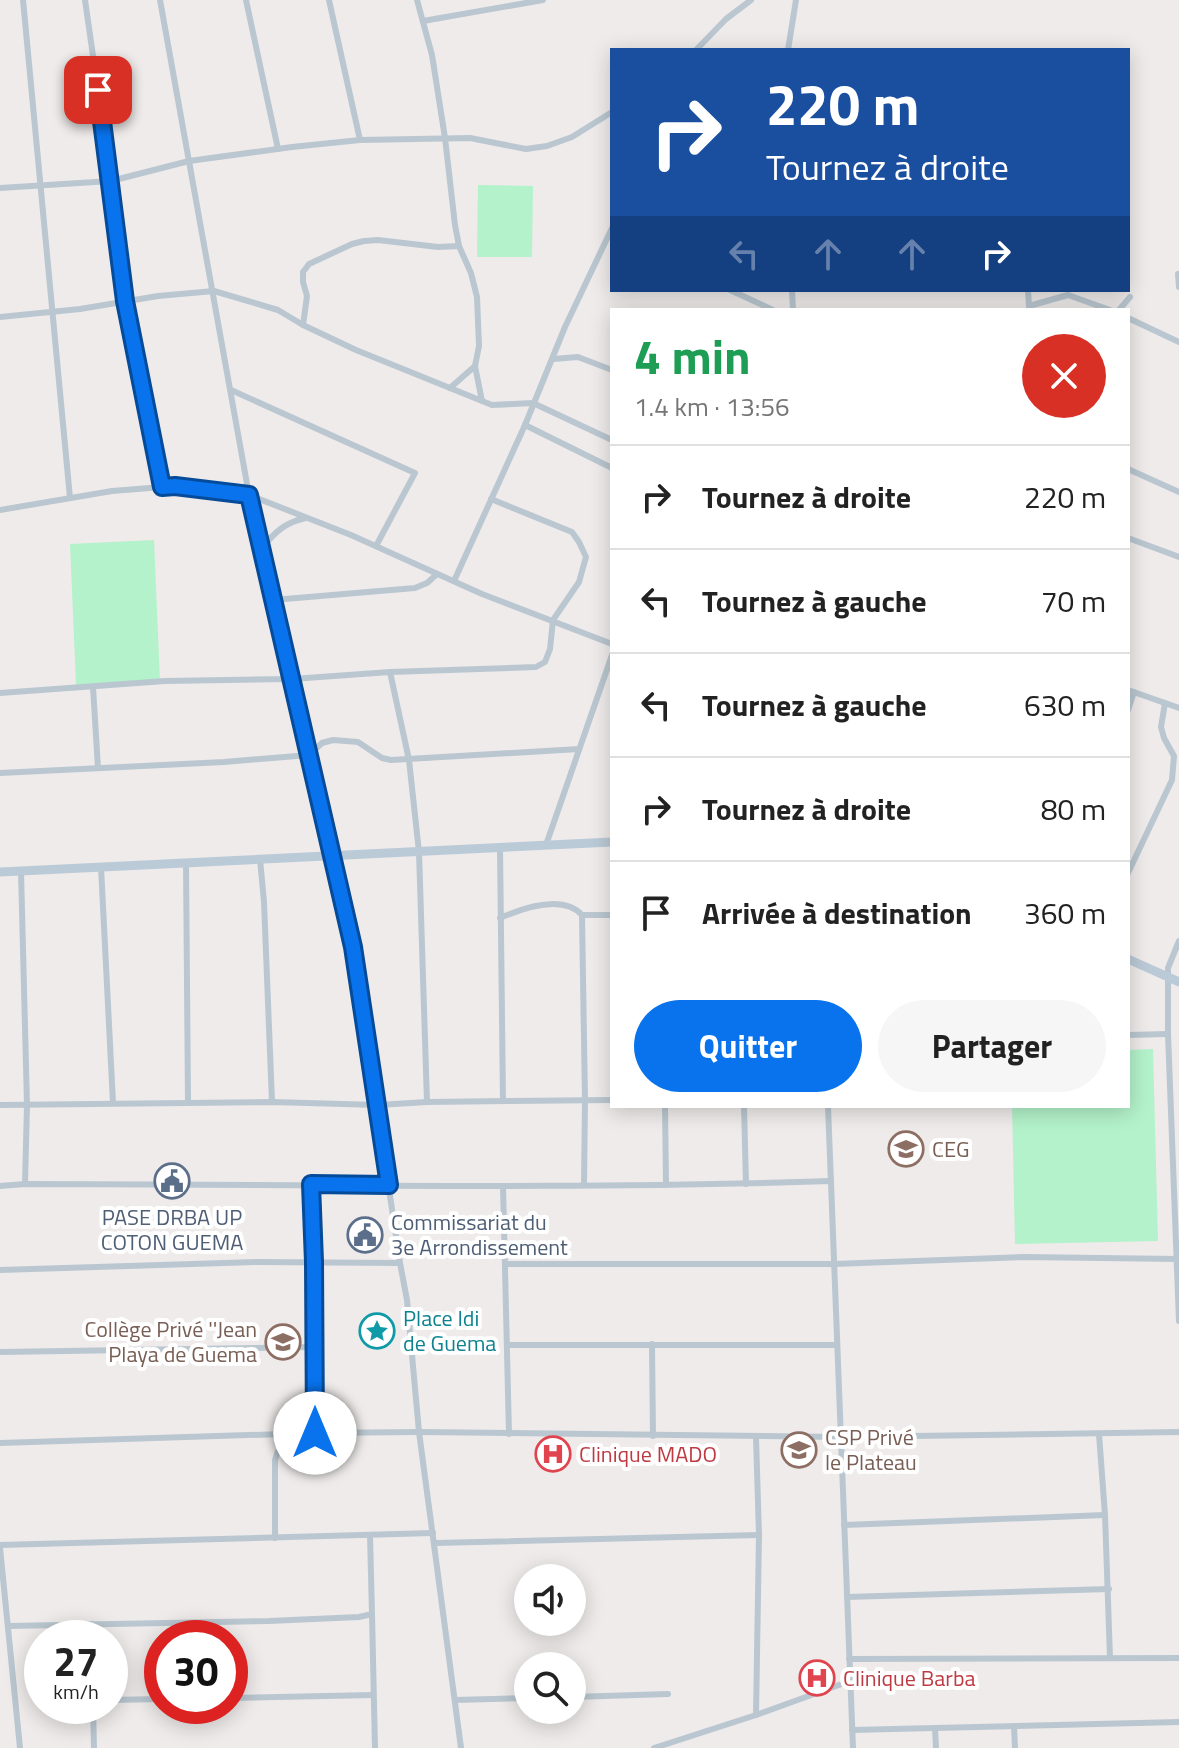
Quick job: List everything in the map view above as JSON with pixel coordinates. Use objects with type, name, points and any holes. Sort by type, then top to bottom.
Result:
[{"type":"street","points":[[23,0],[70,498]]},
{"type":"street","points":[[85,0],[125,301],[162,487]]},
{"type":"street","points":[[160,0],[249,495],[353,947],[407,1300],[419,1432],[461,1748]]},
{"type":"street","points":[[246,0],[278,149]]},
{"type":"street","points":[[329,0],[360,140]]},
{"type":"street","points":[[417,0],[432,55],[459,246],[477,297],[479,346],[475,366],[482,401]]},
{"type":"street","points":[[423,21],[507,3],[543,0]]},
{"type":"street","points":[[698,48],[726,19],[751,0]]},
{"type":"street","points":[[788,48],[796,0]]},
{"type":"street","points":[[0,188],[111,181],[189,161],[360,140],[470,138],[526,149],[572,137],[610,113]]},
{"type":"street","points":[[454,581],[525,425],[565,327],[610,233]]},
{"type":"street","points":[[303,325],[307,296],[303,272],[309,264],[364,241],[459,246]]},
{"type":"street","points":[[1178,274],[1179,287]]},
{"type":"street","points":[[0,317],[214,291],[278,310],[356,350],[492,405],[533,403],[610,439]]},
{"type":"street","points":[[734,292],[769,308]]},
{"type":"street","points":[[1029,308],[1068,295],[1104,308]]},
{"type":"street","points":[[1121,308],[1130,297]]},
{"type":"street","points":[[1130,319],[1179,342]]},
{"type":"street","points":[[553,359],[578,357],[610,369]]},
{"type":"street","points":[[450,388],[475,366]]},
{"type":"street","points":[[231,390],[415,473],[376,546]]},
{"type":"street","points":[[525,425],[610,467]]},
{"type":"street","points":[[1130,470],[1179,492]]},
{"type":"street","points":[[0,510],[112,491],[175,486],[249,495],[610,643]]},
{"type":"street","points":[[0,693],[165,681],[292,679],[536,667],[545,662],[550,649],[553,620],[579,582],[586,557],[572,532],[491,499]]},
{"type":"street","points":[[261,549],[290,522],[308,518]]},
{"type":"street","points":[[1130,539],[1179,557]]},
{"type":"street","points":[[273,600],[415,588],[437,574]]},
{"type":"street","points":[[546,845],[610,661]]},
{"type":"street","points":[[390,672],[409,760],[419,852],[427,1102]]},
{"type":"street","points":[[93,687],[98,768]]},
{"type":"street","points":[[1131,691],[1179,708]]},
{"type":"street","points":[[1130,869],[1172,780],[1174,756],[1161,727],[1165,703]]},
{"type":"street","points":[[0,773],[309,755],[322,743],[333,740],[358,742],[382,758],[391,760],[579,749]]},
{"type":"street","points":[[0,872],[610,842]]},
{"type":"street","points":[[500,848],[503,1101]]},
{"type":"street","points":[[260,859],[272,1102]]},
{"type":"street","points":[[186,863],[188,1102]]},
{"type":"street","points":[[101,867],[113,1103]]},
{"type":"street","points":[[21,871],[27,1105],[25,1184]]},
{"type":"street","points":[[500,918],[524,909],[558,904],[571,906],[582,915],[610,915]]},
{"type":"street","points":[[582,915],[584,1185]]},
{"type":"street","points":[[1179,941],[1168,968],[1179,1321]]},
{"type":"street","points":[[1130,961],[1179,982]]},
{"type":"street","points":[[1130,1035],[1168,1034]]},
{"type":"street","points":[[0,1105],[188,1102],[378,1105],[610,1100]]},
{"type":"street","points":[[665,1108],[666,1185]]},
{"type":"street","points":[[744,1108],[746,1184]]},
{"type":"street","points":[[828,1108],[853,1748]]},
{"type":"street","points":[[0,1186],[503,1186],[831,1181]]},
{"type":"street","points":[[311,1184],[315,1433]]},
{"type":"street","points":[[503,1186],[509,1434]]},
{"type":"street","points":[[505,1264],[834,1264],[1023,1257],[1178,1259]]},
{"type":"street","points":[[0,1270],[256,1262],[400,1263]]},
{"type":"street","points":[[652,1344],[653,1436]]},
{"type":"street","points":[[508,1345],[837,1345]]},
{"type":"street","points":[[0,1352],[315,1347]]},
{"type":"street","points":[[0,1443],[292,1433],[841,1437],[1179,1432]]},
{"type":"street","points":[[275,1538],[275,1460],[292,1433]]},
{"type":"street","points":[[1099,1434],[1110,1658]]},
{"type":"street","points":[[756,1437],[759,1535],[756,1715]]},
{"type":"street","points":[[844,1525],[1105,1515]]},
{"type":"street","points":[[20,1748],[0,1547],[433,1533]]},
{"type":"street","points":[[370,1535],[375,1748]]},
{"type":"street","points":[[435,1543],[759,1535]]},
{"type":"street","points":[[847,1597],[1109,1589]]},
{"type":"street","points":[[128,1623],[269,1621],[372,1614]]},
{"type":"street","points":[[8,1626],[24,1626]]},
{"type":"street","points":[[849,1659],[1179,1658]]},
{"type":"street","points":[[654,1748],[850,1681]]},
{"type":"street","points":[[586,1697],[668,1694]]},
{"type":"street","points":[[248,1698],[373,1695]]},
{"type":"street","points":[[455,1700],[514,1698]]},
{"type":"street","points":[[852,1730],[1179,1722]]},
{"type":"street","points":[[93,1724],[94,1748]]},
{"type":"street","points":[[1014,1726],[1015,1748]]},
{"type":"street","points":[[935,1728],[936,1748]]},
{"type":"green space","points":[[478,185],[533,186],[532,257],[477,257]]},
{"type":"green space","points":[[154,540],[160,681],[76,685],[70,544]]},
{"type":"green space","points":[[1153,1049],[1158,1241],[1015,1244],[1012,1108],[1130,1108],[1130,1050]]},
{"type":"place","name":"CEG","points":[[906,1149]]},
{"type":"place","name":"PASE DRBA UP COTON GUEMA","points":[[172,1181]]},
{"type":"place","name":"Commissariat du 3e Arrondissement","points":[[365,1235]]},
{"type":"place","name":"Place Idi de Guema","points":[[377,1331]]},
{"type":"place","name":"Collège Privé ''Jean Playa de Guema","points":[[283,1342]]},
{"type":"place","name":"CSP Privé le Plateau","points":[[799,1450]]},
{"type":"place","name":"Clinique MADO","points":[[553,1454]]},
{"type":"place","name":"Clinique Barba","points":[[817,1678]]},
{"type":"route","points":[[98,90],[125,301],[162,487],[249,495],[353,947],[389,1185],[311,1184],[315,1433]]}]
